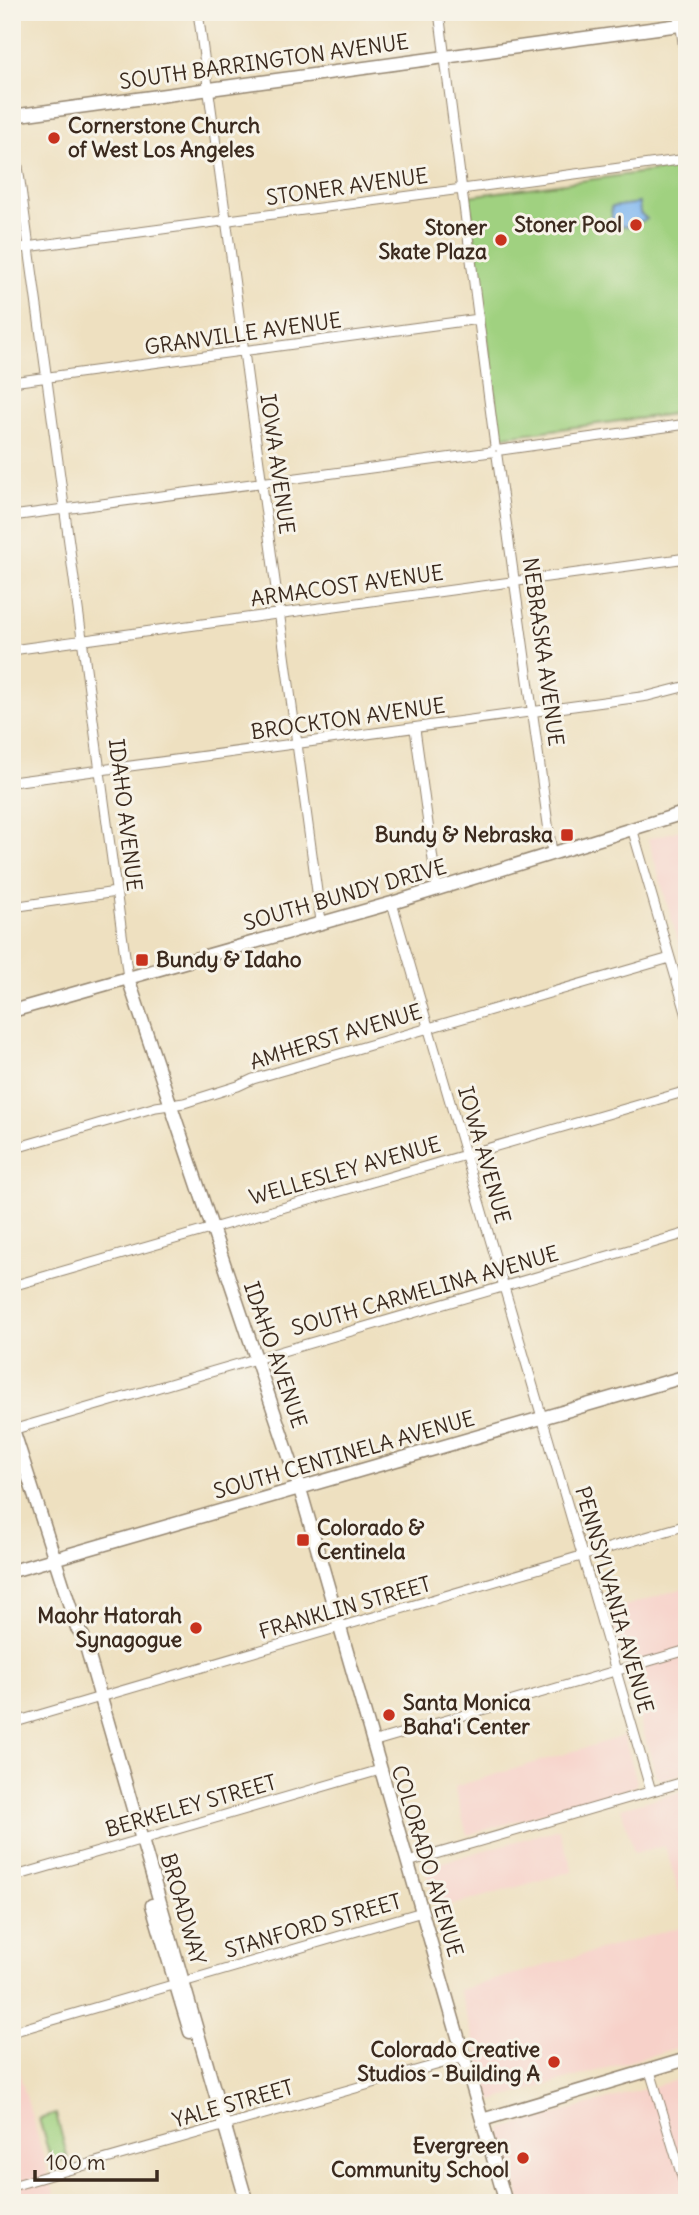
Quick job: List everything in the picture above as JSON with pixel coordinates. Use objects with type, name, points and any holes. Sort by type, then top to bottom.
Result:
[{"type":"street","name":"IOWA AVENUE","points":[[198,12],[321,921]]},
{"type":"street","name":"NEBRASKA AVENUE","points":[[439,12],[552,853]]},
{"type":"street","name":"SOUTH BARRINGTON AVENUE","points":[[12,116],[445,57],[682,21]]},
{"type":"street","points":[[682,21],[687,74]]},
{"type":"street","name":"IDAHO AVENUE","points":[[12,122],[128,978],[300,1489]]},
{"type":"street","name":"STONER AVENUE","points":[[12,249],[687,159]]},
{"type":"street","name":"GRANVILLE AVENUE","points":[[12,382],[479,319]]},
{"type":"street","points":[[12,516],[687,424]]},
{"type":"street","name":"ARMACOST AVENUE","points":[[12,650],[687,558]]},
{"type":"street","name":"BROCKTON AVENUE","points":[[12,782],[649,696],[687,686]]},
{"type":"street","points":[[415,729],[437,889]]},
{"type":"street","name":"SOUTH BUNDY DRIVE","points":[[12,1011],[392,903],[687,812]]},
{"type":"street","points":[[632,828],[687,1016]]},
{"type":"street","points":[[12,907],[116,892]]},
{"type":"street","name":"IOWA AVENUE","points":[[392,903],[542,1418]]},
{"type":"street","name":"AMHERST AVENUE","points":[[12,1149],[184,1103],[253,1079],[670,958]]},
{"type":"street","name":"WELLESLEY AVENUE","points":[[12,1286],[687,1091]]},
{"type":"street","name":"SOUTH CARMELINA AVENUE","points":[[13,1428],[687,1233]]},
{"type":"street","name":"SOUTH CENTINELA AVENUE","points":[[12,1571],[687,1376]]},
{"type":"street","name":"PENNSYLVANIA AVENUE","points":[[542,1418],[650,1791]]},
{"type":"street","name":"BROADWAY","points":[[13,1428],[77,1629],[83,1636],[97,1698],[138,1840],[221,2126],[247,2203]]},
{"type":"street","name":"COLORADO AVENUE","points":[[300,1489],[506,2203]]},
{"type":"street","name":"FRANKLIN STREET","points":[[12,1723],[687,1525]]},
{"type":"street","points":[[372,1742],[687,1650]]},
{"type":"street","name":"BERKELEY STREET","points":[[12,1877],[380,1770]]},
{"type":"street","name":"STANFORD STREET","points":[[408,1862],[687,1781]]},
{"type":"street","name":"STANFORD STREET","points":[[12,2032],[422,1912]]},
{"type":"street","name":"YALE STREET","points":[[12,2186],[464,2057]]},
{"type":"street","points":[[482,2120],[687,2059]]},
{"type":"street","points":[[650,2071],[687,2193]]},
{"type":"street","name":"BROADWAY","points":[[221,2126],[239,2203]]},
{"type":"shaded area","points":[[687,828],[687,971],[648,839]]},
{"type":"shaded area","points":[[687,1587],[687,1772],[663,1780],[656,1776],[609,1611]]},
{"type":"shaded area","points":[[624,1736],[637,1782],[634,1787],[467,1835],[454,1787]]},
{"type":"shaded area","points":[[687,1790],[687,1919],[665,1846],[634,1853],[621,1808]]},
{"type":"shaded area","points":[[559,1829],[573,1871],[436,1910],[425,1867]]},
{"type":"shaded area","points":[[687,1925],[687,2045],[492,2101],[459,1990]]},
{"type":"shaded area","points":[[12,2048],[57,2203],[12,2203]]},
{"type":"shaded area","points":[[687,2077],[687,2203],[521,2203],[501,2135],[503,2129]]},
{"type":"green space","points":[[683,167],[687,196],[687,412],[500,437],[469,196]]},
{"type":"green space","points":[[56,2114],[68,2159],[52,2163],[39,2119]]},
{"type":"water","points":[[639,203],[640,213],[647,219],[628,227],[607,224],[612,217],[611,207]]},
{"type":"place","name":"Cornerstone Church of West Los Angeles","points":[[54,138]]},
{"type":"place","name":"Stoner Pool","points":[[636,225]]},
{"type":"place","name":"Stoner Skate Plaza","points":[[501,240]]},
{"type":"place","name":"Bundy & Nebraska","points":[[567,835]]},
{"type":"place","name":"Bundy & Idaho","points":[[142,960]]},
{"type":"place","name":"Colorado & Centinela","points":[[303,1540]]},
{"type":"place","name":"Maohr Hatorah Synagogue","points":[[196,1628]]},
{"type":"place","name":"Santa Monica Baha'i Center","points":[[389,1715]]},
{"type":"place","name":"Colorado Creative Studios - Building A","points":[[554,2062]]},
{"type":"place","name":"Evergreen Community School","points":[[523,2158]]}]
